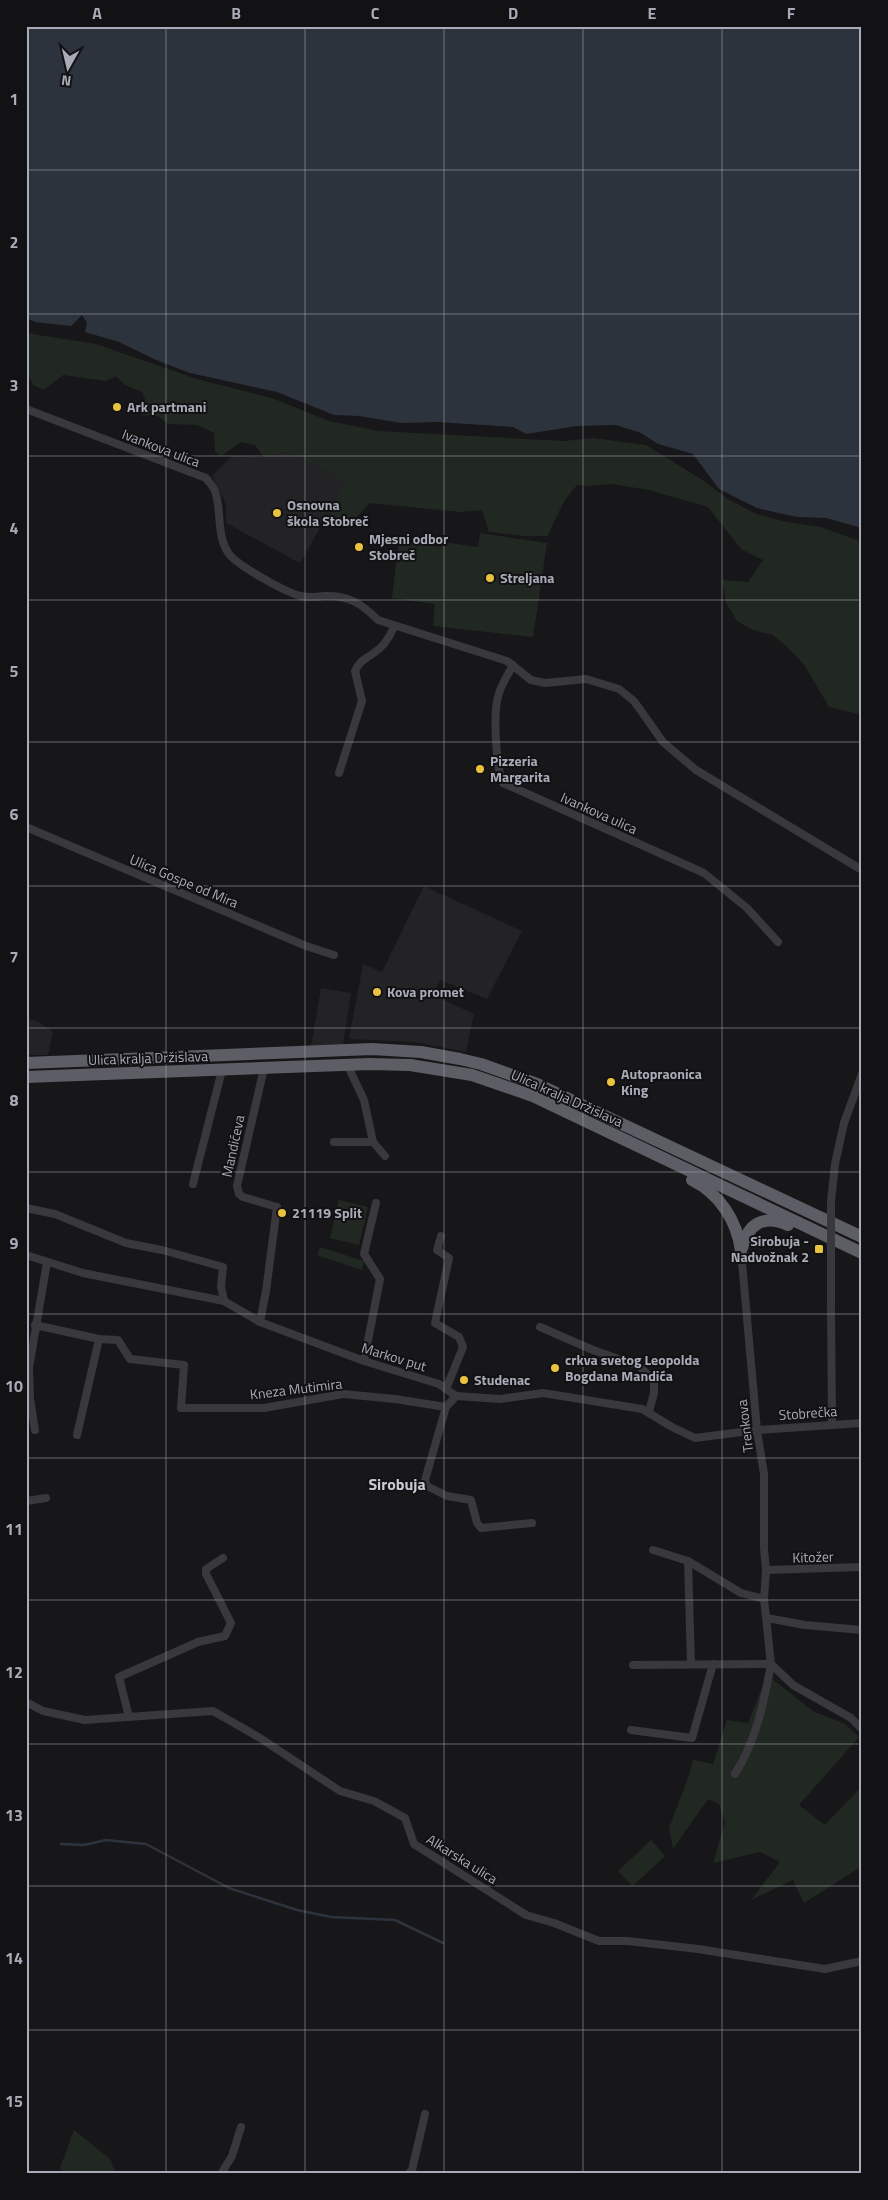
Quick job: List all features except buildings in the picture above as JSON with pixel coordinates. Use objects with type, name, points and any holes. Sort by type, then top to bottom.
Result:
[{"type":"highway","name":"Ulica kralja Držislava","points":[[26,1063],[372,1050],[421,1052],[460,1059],[481,1064],[538,1084],[862,1237]]},
{"type":"highway","name":"Ulica kralja Držislava","points":[[26,1078],[347,1064],[410,1065],[472,1075],[532,1096],[862,1253]]},
{"type":"highway","points":[[675,1164],[680,1173],[698,1182],[714,1195],[724,1208],[739,1235],[741,1250]]},
{"type":"highway","points":[[741,1250],[745,1236],[750,1228],[768,1220],[780,1221],[808,1234],[818,1232]]},
{"type":"street","name":"Ivankova ulica","points":[[26,409],[206,478],[214,490],[222,539],[229,554],[240,565],[301,596],[337,596],[352,599],[364,606],[378,620],[507,661],[531,680],[545,683],[586,679],[619,689],[634,701],[663,742],[696,770],[862,870]]},
{"type":"street","points":[[339,772],[362,701],[355,671],[360,661],[377,652],[388,639],[394,626]]},
{"type":"street","name":"Ivankova ulica","points":[[513,666],[498,695],[495,710],[498,768],[503,783],[704,873],[747,908],[778,942]]},
{"type":"street","name":"Ulica Gospe od Mira","points":[[26,827],[298,942],[334,955]]},
{"type":"street","points":[[347,1064],[364,1100],[373,1142],[385,1156]]},
{"type":"street","name":"Mandićeva","points":[[260,1322],[277,1207],[243,1197],[239,1194],[237,1186],[264,1068]]},
{"type":"street","points":[[193,1184],[222,1070]]},
{"type":"street","points":[[832,1423],[831,1201],[835,1164],[844,1122],[862,1074]]},
{"type":"street","points":[[334,1142],[373,1142]]},
{"type":"street","points":[[364,1361],[380,1279],[364,1254],[376,1203]]},
{"type":"street","points":[[26,1208],[54,1214],[126,1244],[162,1250],[223,1267],[221,1286],[224,1301]]},
{"type":"street","points":[[440,1236],[436,1250],[449,1258],[435,1322],[459,1337],[463,1347],[446,1389]]},
{"type":"street","name":"Trenkova","points":[[735,1774],[744,1759],[764,1705],[770,1664],[764,1599],[766,1570],[764,1548],[764,1474],[757,1430],[741,1250]]},
{"type":"street","name":"Markov put","points":[[26,1256],[92,1275],[224,1301],[260,1322],[364,1361],[439,1384],[456,1396]]},
{"type":"street","points":[[35,1430],[30,1399],[29,1368],[47,1262]]},
{"type":"street","name":"Kneza Mutimira","points":[[35,1325],[99,1339],[118,1340],[130,1358],[184,1365],[181,1408],[264,1408],[343,1394],[395,1399],[446,1407]]},
{"type":"street","points":[[540,1327],[593,1350],[639,1366],[654,1381],[654,1393],[649,1412]]},
{"type":"street","points":[[77,1435],[99,1339]]},
{"type":"street","points":[[532,1524],[481,1528],[477,1523],[471,1500],[446,1496],[427,1486],[425,1480],[446,1407],[456,1396],[500,1399],[543,1393],[642,1409],[695,1438],[757,1430]]},
{"type":"street","name":"Stobrečka","points":[[757,1430],[832,1423],[862,1423]]},
{"type":"street","points":[[26,1501],[46,1498]]},
{"type":"street","points":[[653,1550],[688,1561],[741,1593],[764,1599]]},
{"type":"street","points":[[129,1717],[119,1677],[198,1642],[226,1636],[231,1623],[206,1574],[206,1569],[223,1558]]},
{"type":"street","points":[[688,1561],[691,1664]]},
{"type":"street","name":"Kitožer","points":[[766,1570],[862,1567]]},
{"type":"street","points":[[767,1618],[805,1625],[862,1630]]},
{"type":"street","points":[[631,1730],[692,1738],[713,1664]]},
{"type":"street","points":[[632,1665],[770,1664],[793,1685],[851,1718],[862,1729]]},
{"type":"street","name":"Alkarska ulica","points":[[26,1702],[43,1711],[85,1720],[213,1711],[260,1738],[340,1792],[374,1800],[405,1818],[414,1844],[526,1915],[554,1923],[599,1941],[628,1941],[698,1949],[825,1969],[862,1961]]},
{"type":"street","points":[[408,2174],[412,2170],[426,2114]]},
{"type":"street","points":[[221,2174],[232,2156],[241,2127]]},
{"type":"shaded area","points":[[26,26],[862,26],[862,528],[826,518],[797,517],[757,508],[719,489],[693,454],[658,444],[641,433],[616,425],[577,426],[526,434],[513,427],[438,422],[401,423],[359,416],[334,415],[277,392],[190,373],[156,360],[119,342],[85,332],[87,323],[82,315],[71,326],[35,322],[26,318]]},
{"type":"shaded area","points":[[26,333],[96,344],[197,379],[272,398],[329,421],[379,431],[564,441],[593,438],[646,445],[701,479],[728,499],[756,514],[786,522],[821,527],[862,542],[862,715],[829,707],[805,666],[788,648],[773,635],[753,630],[737,621],[726,603],[722,580],[748,582],[763,560],[741,549],[708,507],[649,490],[611,484],[577,485],[557,515],[548,536],[524,536],[489,532],[482,510],[460,512],[370,503],[347,527],[323,524],[345,482],[319,467],[286,452],[264,457],[255,445],[241,442],[221,456],[215,451],[214,433],[197,425],[168,424],[158,416],[141,415],[145,399],[142,392],[125,385],[116,376],[106,381],[63,375],[44,390],[33,385],[30,379],[26,379]]},
{"type":"shaded area","name":"Osnovna škola Stobreč","points":[[286,452],[346,482],[300,563],[226,523],[226,504],[212,476],[232,456],[264,457]]},
{"type":"shaded area","name":"Streljana","points":[[480,533],[547,543],[533,637],[433,626],[435,604],[392,598],[399,541],[441,547],[442,542],[478,547]]},
{"type":"shaded area","points":[[424,886],[522,931],[487,999],[440,980],[433,995],[474,1014],[466,1052],[414,1042],[349,1039],[363,964],[382,972]]},
{"type":"shaded area","points":[[321,988],[351,993],[343,1045],[311,1046]]},
{"type":"shaded area","points":[[26,1018],[39,1022],[53,1032],[48,1055],[26,1055]]},
{"type":"shaded area","points":[[339,1200],[368,1207],[359,1245],[330,1238]]},
{"type":"shaded area","points":[[320,1247],[364,1261],[362,1270],[317,1255]]},
{"type":"shaded area","points":[[767,1675],[813,1711],[845,1724],[859,1737],[799,1805],[825,1825],[862,1786],[862,1866],[804,1903],[793,1880],[751,1900],[780,1862],[760,1852],[713,1863],[725,1823],[719,1804],[708,1799],[673,1849],[669,1828],[693,1760],[713,1764],[727,1720],[748,1723]]},
{"type":"shaded area","points":[[651,1840],[665,1856],[633,1886],[618,1871]]},
{"type":"shaded area","points":[[74,2130],[110,2159],[116,2174],[62,2174],[60,2168]]},
{"type":"waterway","points":[[61,1844],[84,1845],[106,1840],[146,1844],[229,1888],[297,1910],[331,1917],[395,1920],[443,1943]]},
{"type":"place","name":"Ark partmani","points":[[117,407]]},
{"type":"place","name":"Osnovna škola Stobreč","points":[[277,513]]},
{"type":"place","name":"Mjesni odbor Stobreč","points":[[359,547]]},
{"type":"place","name":"Streljana","points":[[490,578]]},
{"type":"place","name":"Pizzeria Margarita","points":[[480,769]]},
{"type":"place","name":"Kova promet","points":[[377,992]]},
{"type":"place","name":"Autopraonica King","points":[[611,1082]]},
{"type":"place","name":"21119 Split","points":[[282,1213]]},
{"type":"place","name":"Sirobuja - Nadvožnak 2","points":[[819,1249]]},
{"type":"place","name":"crkva svetog Leopolda Bogdana Mandića","points":[[555,1368]]},
{"type":"place","name":"Studenac","points":[[464,1380]]},
{"type":"district","name":"Sirobuja","points":[[397,1484]]}]
